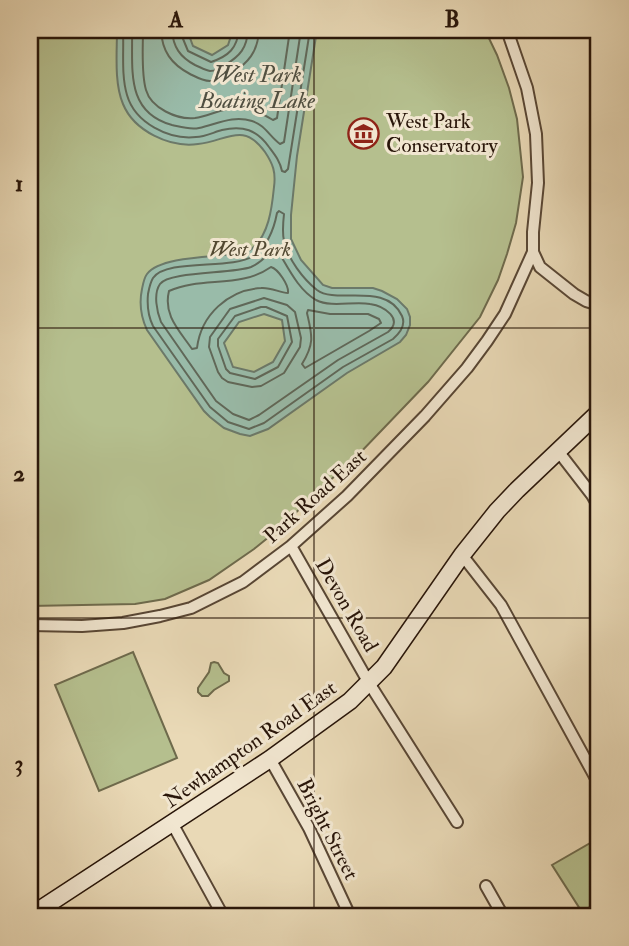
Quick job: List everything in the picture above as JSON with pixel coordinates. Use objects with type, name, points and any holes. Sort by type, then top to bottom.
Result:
[{"type":"street","points":[[507,30],[527,88],[536,134],[538,183],[533,252],[540,267],[574,294],[599,305]]},
{"type":"street","name":"Park Road East","points":[[30,625],[82,626],[123,623],[160,616],[191,608],[243,582],[330,512],[425,416],[467,368],[505,314],[533,252]]},
{"type":"street","name":"Newhampton Road East","points":[[30,916],[270,759],[350,701],[400,646],[462,555],[497,512],[599,412]]},
{"type":"street","points":[[558,451],[599,507]]},
{"type":"street","name":"Devon Road","points":[[291,546],[369,683],[457,822]]},
{"type":"street","points":[[462,555],[501,605],[599,784]]},
{"type":"street","name":"Bright Street","points":[[270,759],[309,828],[350,916]]},
{"type":"street","points":[[172,823],[223,916]]},
{"type":"street","points":[[486,886],[503,916]]},
{"type":"street","points":[[594,916],[599,913]]},
{"type":"green space","name":"West Park","points":[[30,30],[485,30],[509,88],[517,119],[523,177],[516,223],[498,280],[480,317],[428,382],[358,455],[280,528],[209,580],[165,599],[135,604],[30,606]]},
{"type":"green space","points":[[133,652],[177,758],[99,791],[55,685]]},
{"type":"green space","points":[[214,662],[229,676],[229,681],[208,696],[202,696],[198,688]]},
{"type":"green space","points":[[599,838],[599,874],[596,876],[599,881],[599,901],[582,912],[552,865]]},
{"type":"water","name":"West Park Boating Lake","points":[[117,30],[187,30],[193,46],[212,55],[228,45],[233,30],[317,30],[297,156],[291,239],[301,260],[323,285],[382,291],[397,299],[407,309],[410,325],[400,342],[347,373],[268,429],[250,436],[224,428],[204,411],[147,330],[141,310],[141,294],[147,274],[161,265],[183,259],[241,254],[250,250],[265,230],[271,212],[275,182],[273,168],[265,152],[249,137],[234,135],[187,145],[165,140],[144,130],[128,114],[120,96],[117,77]],"holes":[[[264,314],[282,320],[285,341],[273,362],[254,372],[233,367],[224,343],[239,322]]]},
{"type":"place","name":"West Park Conservatory","points":[[363,133]]}]
